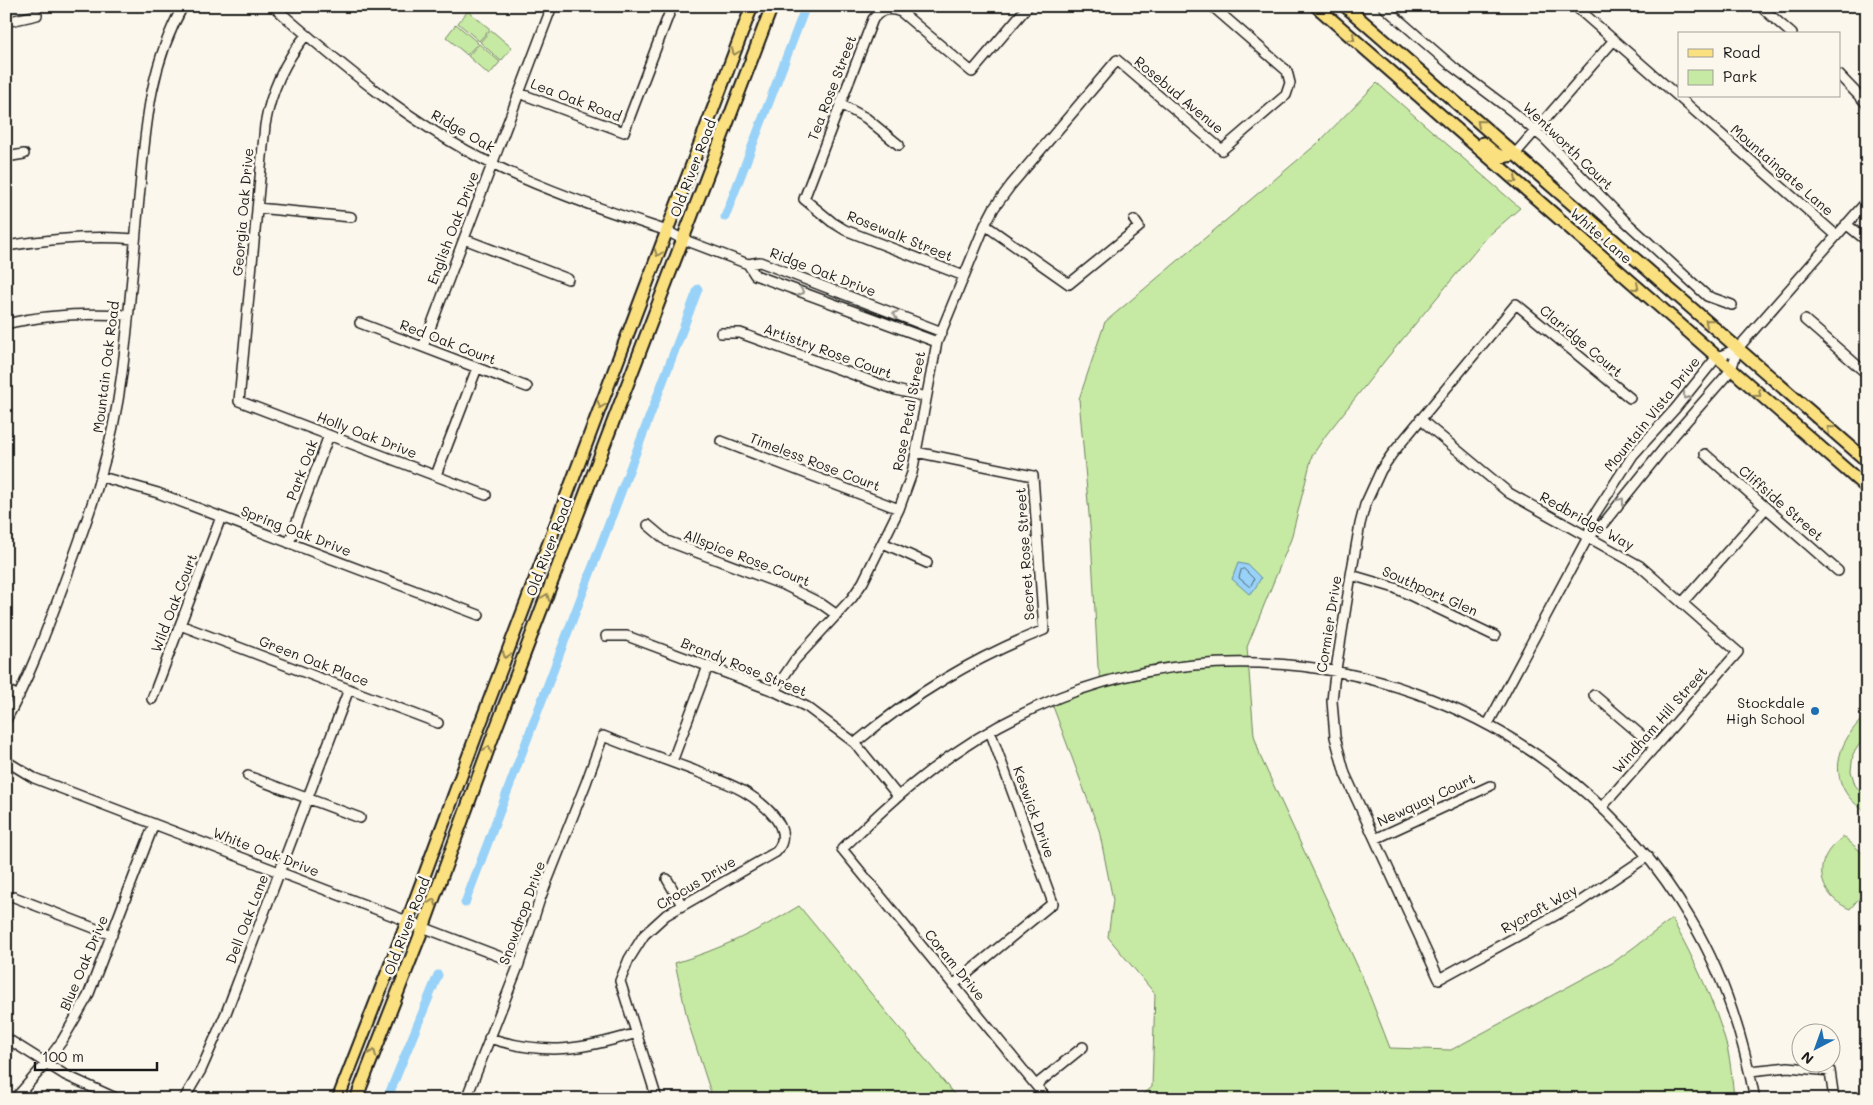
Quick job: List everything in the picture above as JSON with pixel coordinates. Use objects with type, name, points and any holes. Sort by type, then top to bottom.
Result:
[{"type":"main road","name":"Old River Road","points":[[338,1099],[407,922],[752,6]]},
{"type":"main road","name":"Old River Road","points":[[356,1099],[423,928],[500,717],[772,6]]},
{"type":"main road","name":"White Lane","points":[[1316,6],[1716,358],[1867,488]]},
{"type":"main road","name":"White Lane","points":[[1345,6],[1867,461]]},
{"type":"main road","points":[[1445,119],[1458,122],[1503,158],[1515,154]]},
{"type":"street","name":"Mountain Oak Road","points":[[6,720],[32,668],[102,477],[118,405],[151,88],[166,40],[183,6]]},
{"type":"street","name":"Ridge Oak","points":[[273,6],[339,64],[399,109],[443,137],[492,164],[555,192],[667,231]]},
{"type":"street","name":"English Oak Drive","points":[[423,347],[552,6]]},
{"type":"street","name":"Lea Oak Road","points":[[520,93],[624,132],[672,6]]},
{"type":"street","name":"Tea Rose Street","points":[[804,199],[873,19],[878,13],[895,9],[903,13],[972,72],[1028,6]]},
{"type":"street","name":"Rosebud Avenue","points":[[1117,60],[1222,150],[1286,95],[1290,77],[1283,67],[1212,6]]},
{"type":"street","name":"Wentworth Court","points":[[1383,6],[1453,67],[1535,130],[1624,220],[1707,296],[1732,305]]},
{"type":"street","name":"Mountaingate Lane","points":[[1575,6],[1678,96]]},
{"type":"street","points":[[1760,6],[1790,32]]},
{"type":"street","points":[[6,22],[38,15]]},
{"type":"street","name":"Georgia Oak Drive","points":[[239,401],[268,110],[281,73],[290,57],[306,36]]},
{"type":"street","points":[[1515,154],[1614,40]]},
{"type":"street","name":"Rose Petal Street","points":[[774,691],[795,660],[837,615],[863,582],[899,509],[912,473],[937,342],[985,225],[994,208],[1011,185],[1117,60]]},
{"type":"street","points":[[1840,76],[1867,104]]},
{"type":"street","name":"Mountaingate Lane","points":[[1680,98],[1836,235]]},
{"type":"street","points":[[840,104],[866,118],[899,145]]},
{"type":"street","points":[[6,158],[24,154]]},
{"type":"street","name":"Rosewalk Street","points":[[804,199],[845,230],[964,276]]},
{"type":"street","name":"Mountain Vista Drive","points":[[1588,537],[1603,524],[1676,433],[1731,370],[1738,348],[1867,201]]},
{"type":"street","points":[[257,208],[351,217]]},
{"type":"street","points":[[985,225],[1069,284],[1139,226],[1134,220]]},
{"type":"street","points":[[1846,224],[1867,242]]},
{"type":"street","name":"Ridge Oak Drive","points":[[667,231],[682,239],[748,264],[760,262],[942,332]]},
{"type":"street","points":[[6,246],[65,238],[135,239]]},
{"type":"street","points":[[464,239],[568,279]]},
{"type":"street","name":"Ridge Oak Drive","points":[[748,264],[755,275],[937,342]]},
{"type":"street","name":"Claridge Court","points":[[1516,304],[1630,398]]},
{"type":"street","name":"Cormier Drive","points":[[1439,979],[1345,774],[1339,756],[1333,721],[1332,701],[1335,672],[1360,524],[1372,487],[1392,454],[1516,304]]},
{"type":"street","points":[[6,324],[70,314],[128,315]]},
{"type":"street","points":[[1805,320],[1867,374]]},
{"type":"street","name":"Red Oak Court","points":[[360,323],[527,387]]},
{"type":"street","name":"Artistry Rose Court","points":[[721,333],[740,333],[896,390],[926,397]]},
{"type":"street","name":"Mountain Vista Drive","points":[[1488,724],[1588,537],[1593,517],[1633,455],[1675,409],[1716,358],[1738,348]]},
{"type":"street","points":[[436,475],[477,368]]},
{"type":"street","name":"Holly Oak Drive","points":[[239,401],[486,495]]},
{"type":"street","name":"Redbridge Way","points":[[1420,420],[1510,493],[1640,566],[1738,652]]},
{"type":"street","name":"Park Oak","points":[[289,543],[330,435]]},
{"type":"street","name":"Timeless Rose Court","points":[[721,441],[899,509]]},
{"type":"street","name":"Secret Rose Street","points":[[855,744],[896,710],[941,680],[988,654],[1044,630],[1033,476],[916,452]]},
{"type":"street","name":"Cliffside Street","points":[[1705,454],[1838,571]]},
{"type":"street","name":"Spring Oak Drive","points":[[102,477],[158,493],[479,615]]},
{"type":"street","points":[[1682,603],[1766,508]]},
{"type":"street","name":"Wild Oak Court","points":[[152,699],[221,517]]},
{"type":"street","name":"Allspice Rose Court","points":[[648,525],[667,541],[795,590],[820,603],[837,615]]},
{"type":"street","points":[[883,543],[927,563]]},
{"type":"street","name":"Southport Glen","points":[[1351,574],[1394,588],[1495,636]]},
{"type":"street","name":"Green Oak Place","points":[[180,625],[438,723]]},
{"type":"street","name":"Brandy Rose Street","points":[[606,636],[627,636],[774,691],[807,707],[855,744],[898,796]]},
{"type":"street","name":"Windham Hill Street","points":[[1602,807],[1738,652]]},
{"type":"street","points":[[898,796],[937,765],[990,731],[1032,709],[1102,684],[1149,672],[1212,664],[1248,663],[1299,666],[1335,672],[1405,689],[1439,701],[1488,724],[1549,763],[1602,807],[1648,856],[1674,892],[1708,952],[1733,1010],[1750,1071],[1755,1099]]},
{"type":"street","points":[[672,762],[708,666]]},
{"type":"street","name":"Dell Oak Lane","points":[[184,1099],[216,1038],[349,689]]},
{"type":"street","points":[[6,690],[19,696]]},
{"type":"street","points":[[1594,695],[1655,747]]},
{"type":"street","name":"Keswick Drive","points":[[954,985],[1053,903],[990,731]]},
{"type":"street","name":"Snowdrop Drive","points":[[466,1099],[603,736],[672,762]]},
{"type":"street","name":"White Oak Drive","points":[[6,761],[34,778],[518,964]]},
{"type":"street","name":"Crocus Drive","points":[[657,1099],[620,981],[629,959],[644,935],[660,920],[776,852],[783,840],[781,826],[756,800],[732,786],[672,762]]},
{"type":"street","points":[[248,776],[360,818]]},
{"type":"street","name":"Newquay Court","points":[[1375,839],[1490,786]]},
{"type":"street","name":"Coram Drive","points":[[898,796],[842,849],[1047,1099]]},
{"type":"street","name":"Blue Oak Drive","points":[[16,1099],[67,1034],[88,996],[154,824]]},
{"type":"street","name":"Rycroft Way","points":[[1439,979],[1578,903],[1648,856]]},
{"type":"street","points":[[667,879],[682,906]]},
{"type":"street","points":[[14,898],[112,935]]},
{"type":"street","points":[[489,1038],[527,1048],[563,1050],[601,1044],[636,1033]]},
{"type":"street","points":[[6,1038],[45,1064],[107,1097],[118,1099]]},
{"type":"street","points":[[1036,1085],[1083,1047]]},
{"type":"street","points":[[1750,1071],[1788,1067],[1830,1072],[1834,1099]]},
{"type":"green space","points":[[468,11],[490,29],[479,41],[458,23]]},
{"type":"green space","points":[[456,24],[478,43],[467,55],[446,37]]},
{"type":"green space","points":[[491,30],[512,48],[501,61],[480,42]]},
{"type":"green space","points":[[479,44],[500,62],[489,75],[468,56]]},
{"type":"green space","points":[[1377,83],[1520,208],[1487,237],[1387,358],[1326,435],[1312,456],[1291,539],[1247,647],[1254,735],[1261,758],[1362,976],[1390,1048],[1451,1050],[1614,962],[1672,919],[1696,966],[1722,1030],[1728,1053],[1734,1097],[1719,1099],[1143,1099],[1144,1094],[1152,1087],[1155,994],[1108,937],[1113,900],[1099,830],[1051,701],[1102,683],[1098,667],[1091,537],[1079,399],[1105,322],[1318,143]]},
{"type":"green space","points":[[1867,713],[1867,733],[1853,754],[1851,771],[1855,785],[1867,799],[1867,812],[1849,797],[1843,788],[1838,768],[1843,746],[1851,732]]},
{"type":"green space","points":[[1844,837],[1867,857],[1867,889],[1850,909],[1830,895],[1824,885],[1822,875],[1822,865],[1826,855],[1833,845]]},
{"type":"green space","points":[[799,906],[958,1099],[713,1099],[688,1022],[675,963],[739,939]]},
{"type":"water","points":[[1238,563],[1248,565],[1261,578],[1254,590],[1249,594],[1232,579]]},
{"type":"waterway","points":[[725,217],[806,6]]},
{"type":"waterway","points":[[465,903],[698,289]]},
{"type":"waterway","points":[[387,1099],[438,975]]},
{"type":"place","name":"Stockdale High School","points":[[1815,711]]}]
